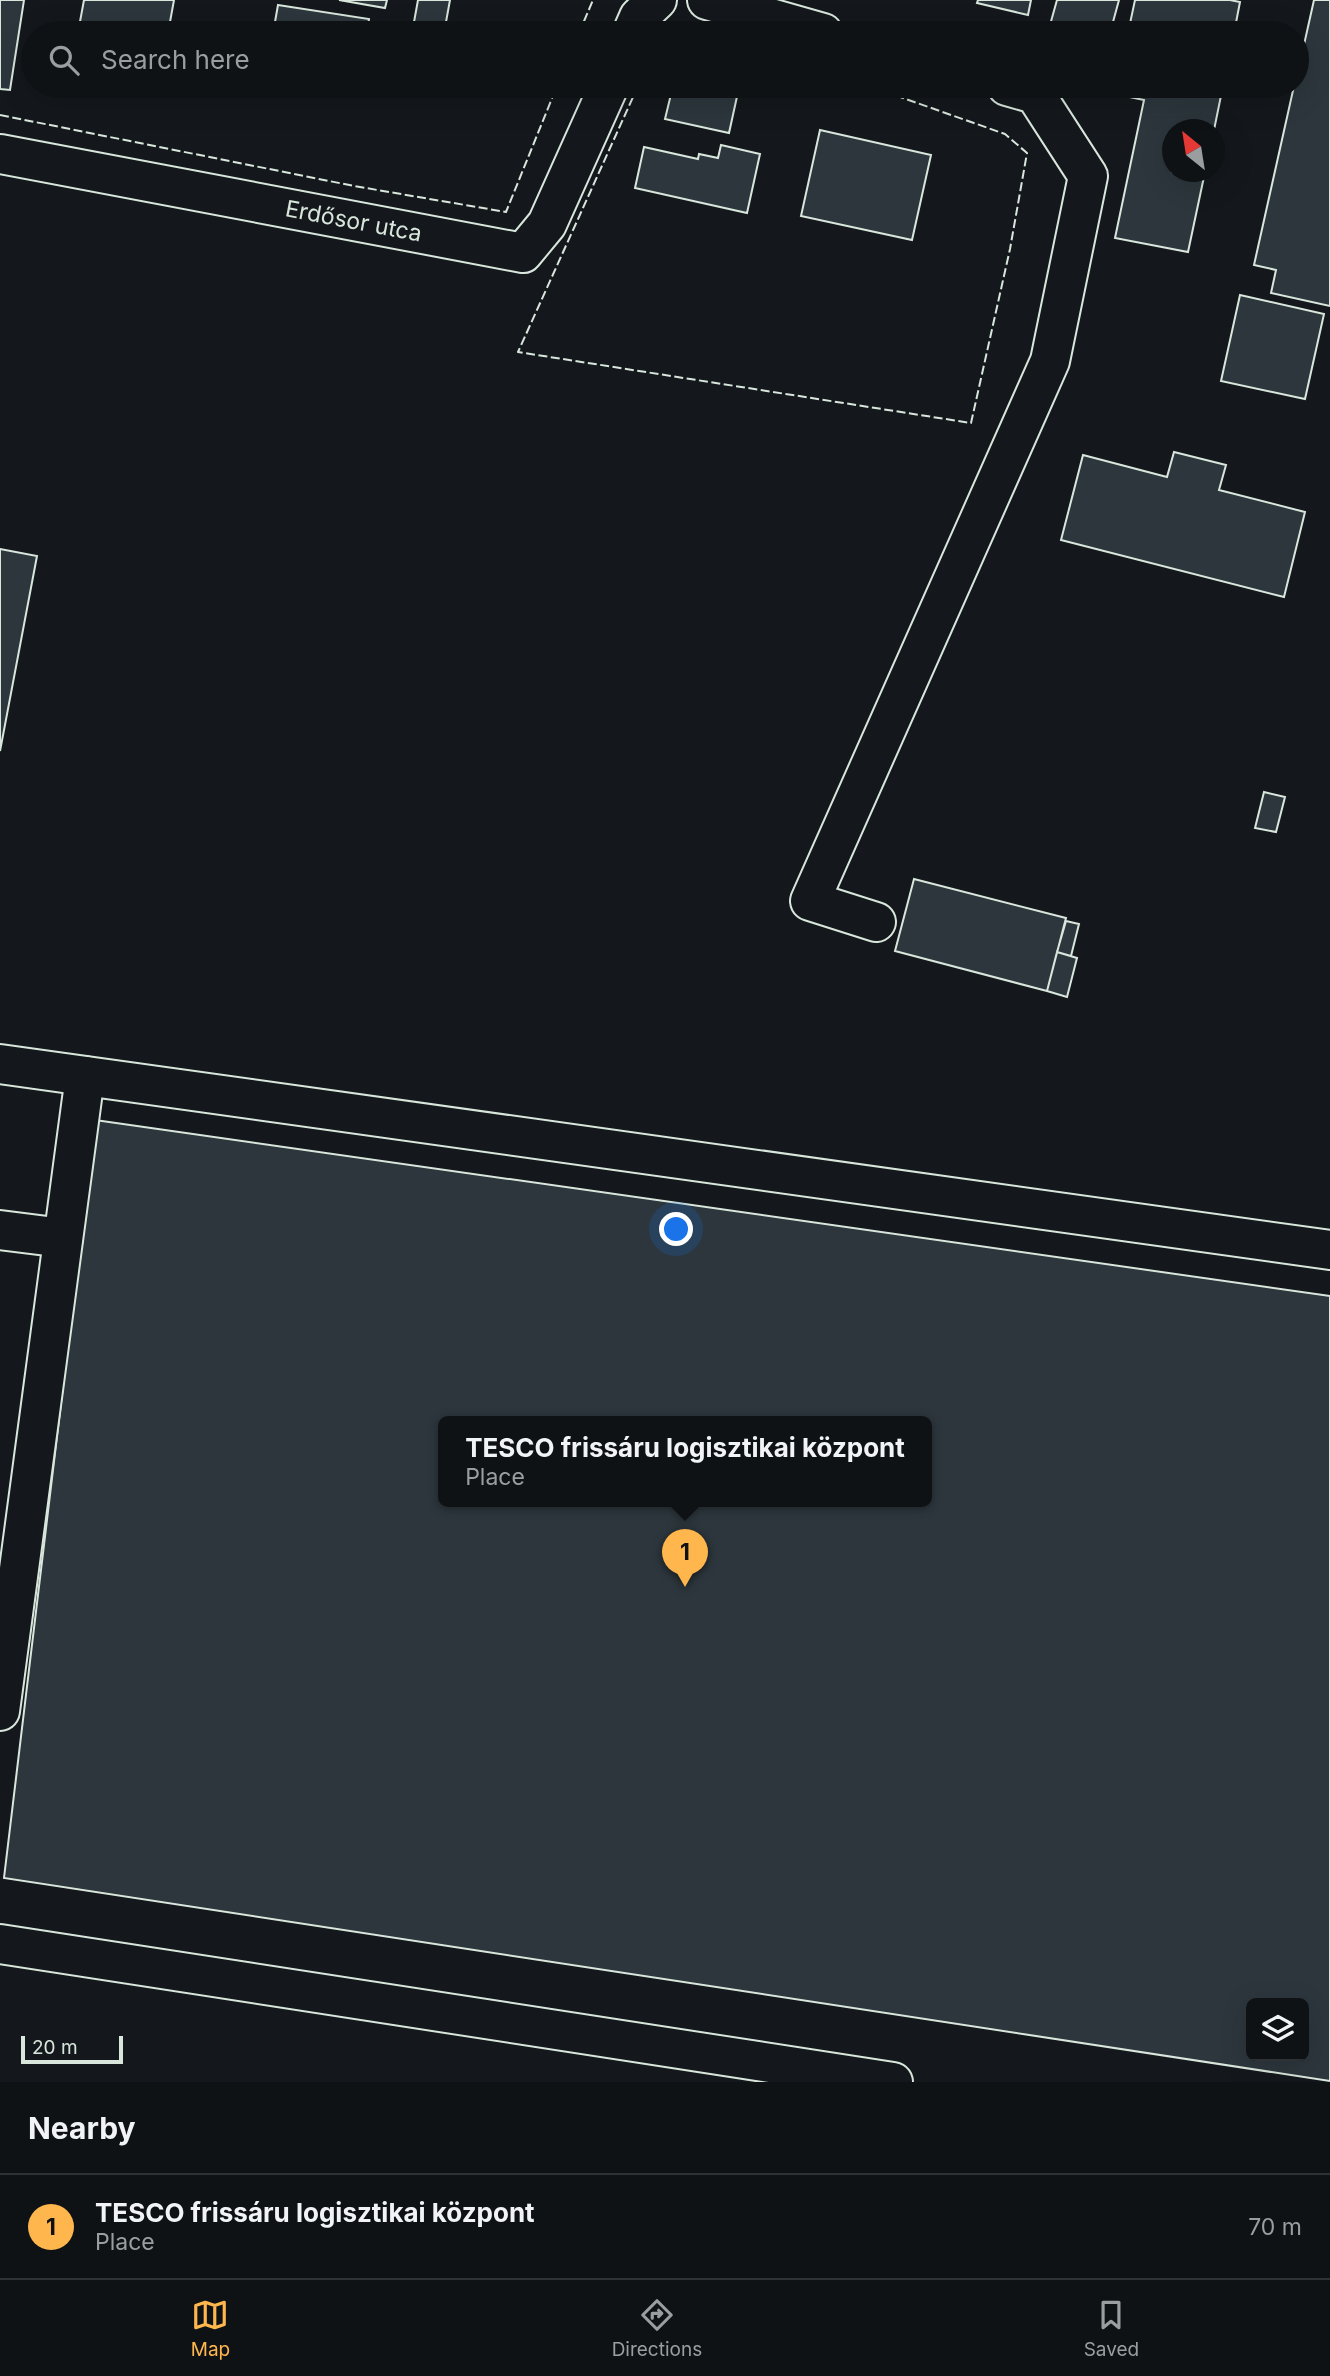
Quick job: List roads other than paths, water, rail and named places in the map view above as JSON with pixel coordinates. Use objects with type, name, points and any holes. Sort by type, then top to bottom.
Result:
[{"type":"street","points":[[637,21],[657,0]]},
{"type":"street","points":[[707,0],[781,21]]},
{"type":"street","name":"Erdősor utca","points":[[0,154],[523,253],[547,224],[604,98]]},
{"type":"street","points":[[876,922],[810,901],[1050,361],[1088,176],[1027,98]]},
{"type":"street","points":[[0,1064],[1330,1250]]},
{"type":"street","points":[[0,1711],[85,1076]]},
{"type":"street","points":[[0,1230],[63,1238]]},
{"type":"street","points":[[0,1944],[893,2082]]},
{"type":"place","name":"TESCO frissáru logisztikai központ","points":[[685,1587]]}]
